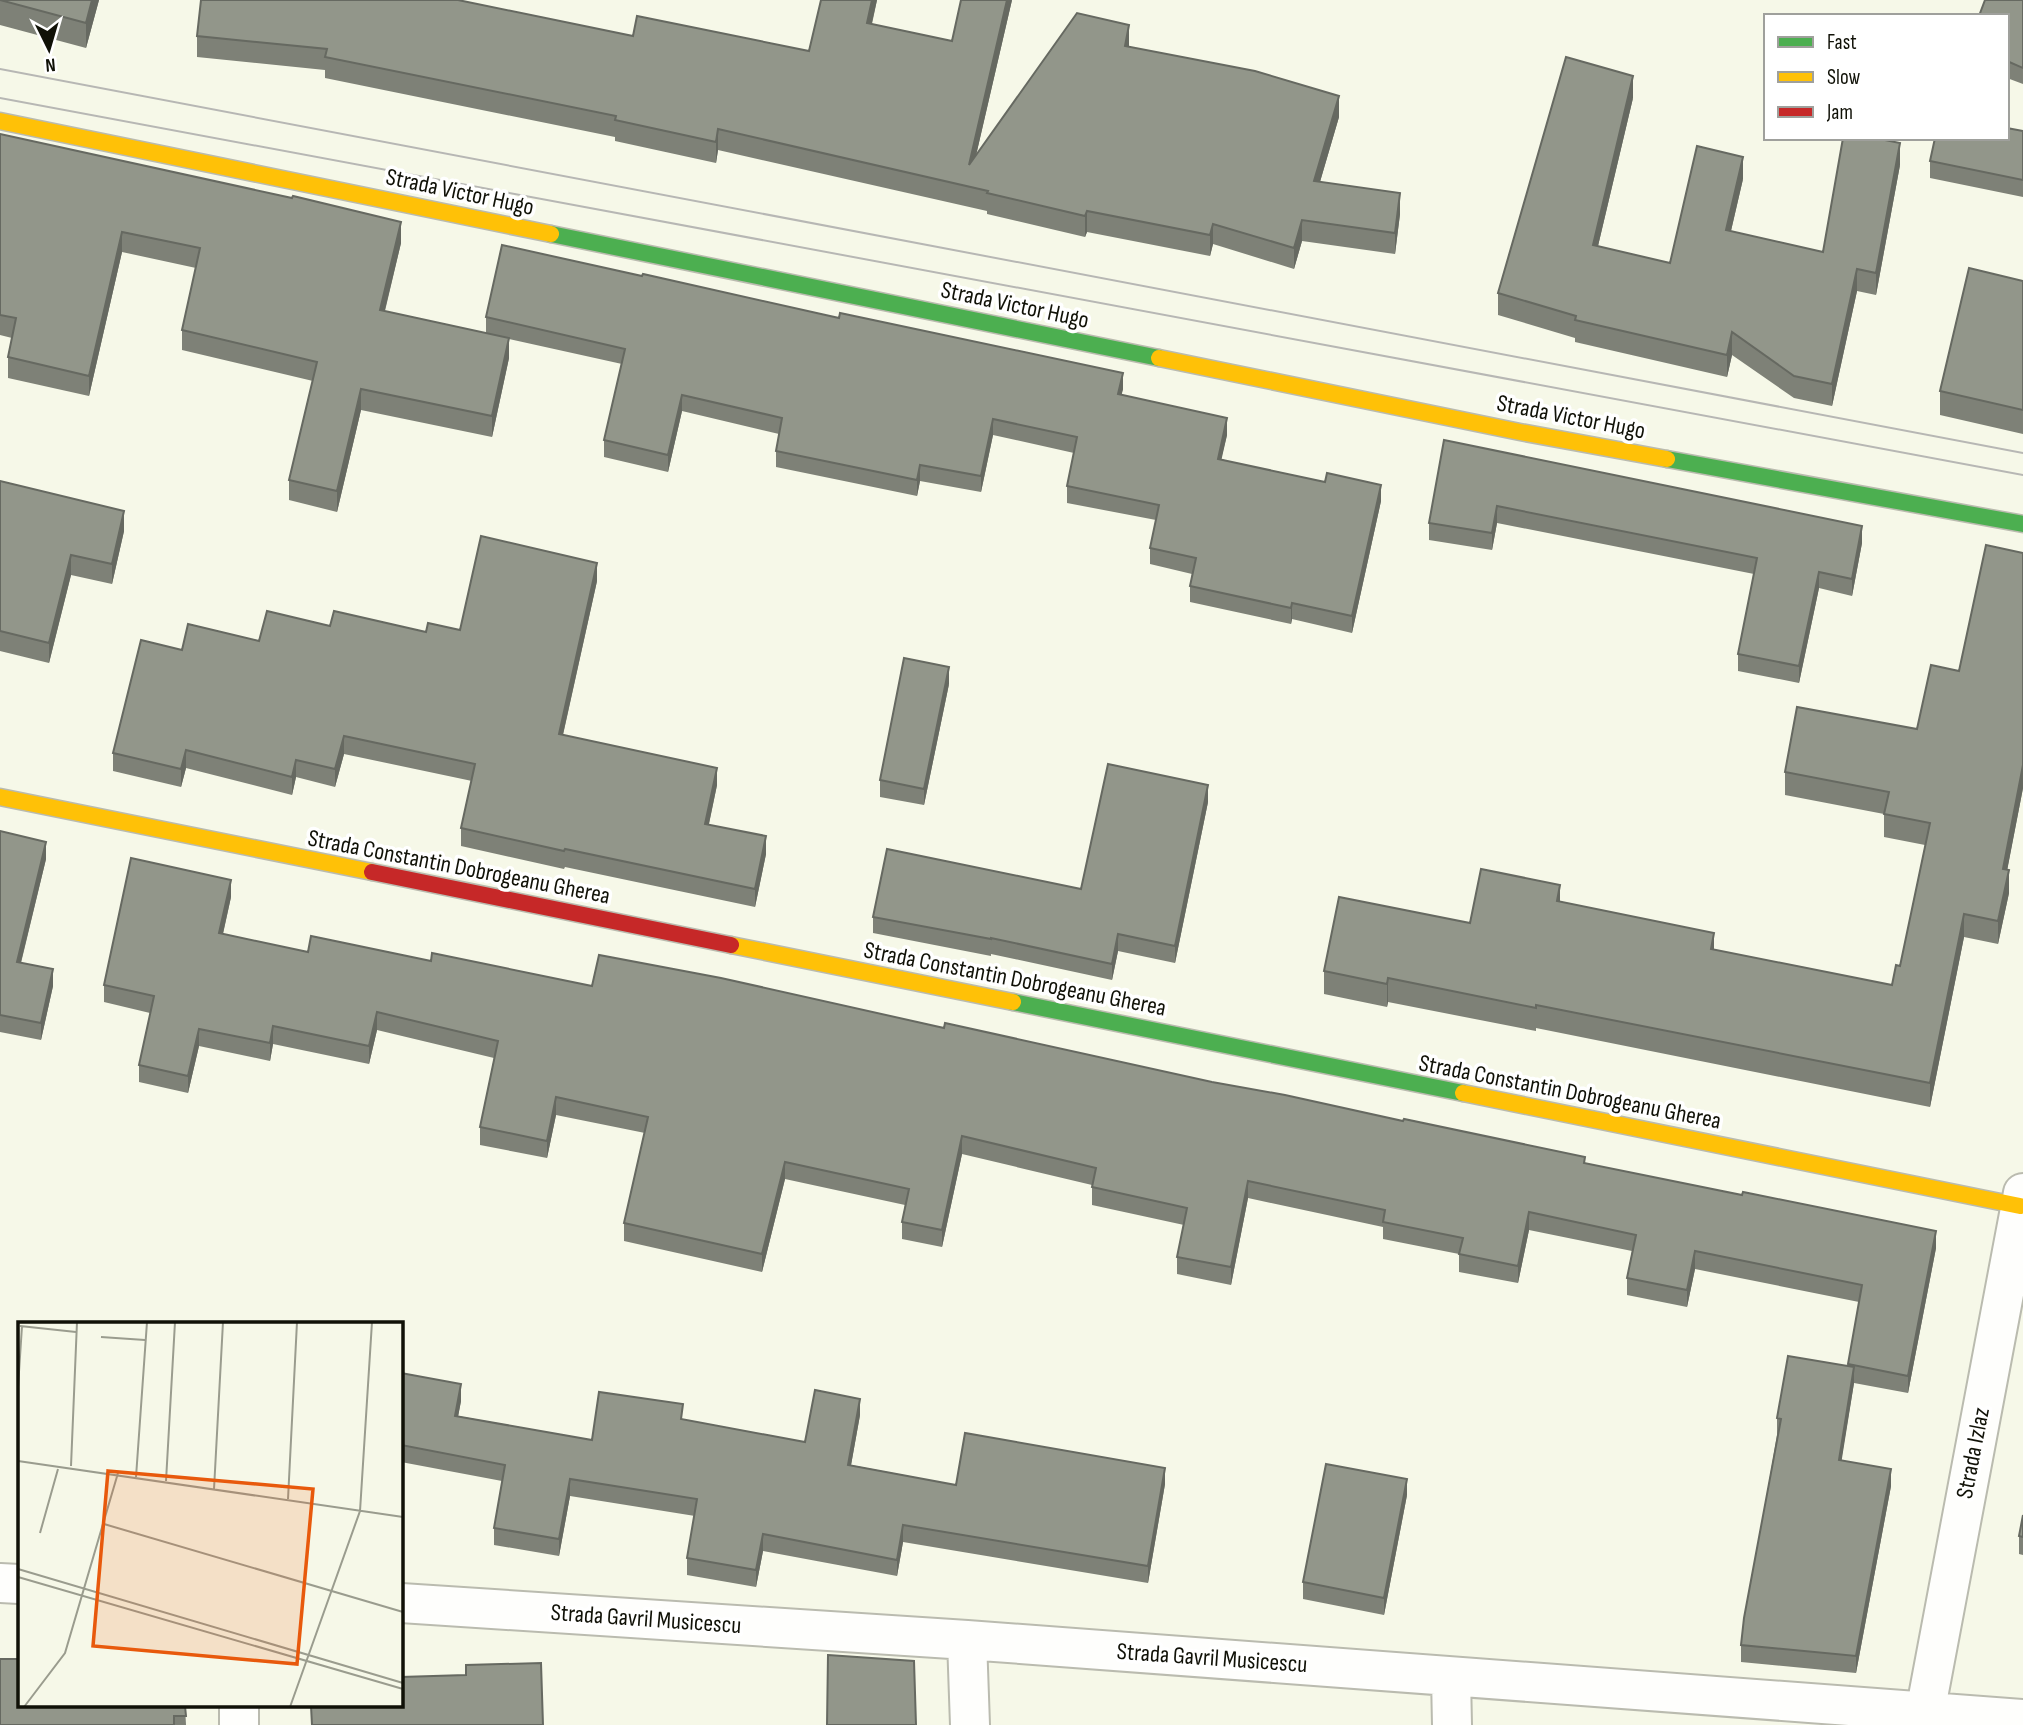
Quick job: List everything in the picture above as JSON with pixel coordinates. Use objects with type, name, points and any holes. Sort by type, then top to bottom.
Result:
[{"type":"street","name":"Strada Victor Hugo","points":[[0,121],[1520,432],[2023,524]]},
{"type":"street","name":"Strada Constantin Dobrogeanu Gherea","points":[[0,797],[2022,1200]]},
{"type":"street","name":"Strada Izlaz","points":[[1925,1713],[2022,1200]]},
{"type":"street","points":[[0,1583],[18,1584]]},
{"type":"street","name":"Strada Gavril Musicescu","points":[[402,1603],[967,1640],[1451,1677],[1743,1712],[1925,1713],[2023,1719]]},
{"type":"street","points":[[967,1640],[970,1725]]},
{"type":"street","points":[[1451,1677],[1452,1725]]},
{"type":"building","points":[[0,0],[92,0],[86,23]]},
{"type":"building","points":[[201,0],[458,0],[633,36],[637,16],[809,51],[821,0],[872,0],[867,23],[952,41],[961,0],[1007,0],[969,165],[1077,13],[1129,25],[1125,46],[1255,71],[1339,96],[1314,181],[1400,193],[1395,233],[1302,220],[1294,248],[1213,224],[1210,235],[1087,211],[1085,216],[718,129],[716,142],[615,120],[616,116],[325,57],[327,49],[197,36]]},
{"type":"building","points":[[1985,0],[2023,0],[2023,68],[2009,62],[2009,14],[1980,14]]},
{"type":"building","points":[[1566,57],[1633,76],[1593,245],[1670,263],[1697,146],[1743,157],[1726,230],[1823,252],[1843,140],[1885,140],[1900,143],[1876,273],[1857,269],[1832,384],[1794,376],[1732,332],[1727,355],[1575,320],[1576,316],[1498,293]]},
{"type":"building","points":[[2009,128],[2023,131],[2023,180],[1930,161],[1935,140],[2009,140]]},
{"type":"building","points":[[0,134],[292,198],[293,196],[401,222],[380,310],[509,338],[492,416],[361,389],[337,491],[289,480],[317,362],[182,330],[200,248],[122,232],[89,376],[8,357],[16,318],[0,315]]},
{"type":"building","points":[[502,245],[839,318],[840,313],[1123,373],[1118,394],[1227,418],[1218,459],[1325,482],[1327,473],[1381,485],[1352,616],[1292,603],[1291,608],[1190,586],[1196,558],[1150,548],[1159,505],[1067,486],[1077,437],[993,419],[981,476],[920,465],[917,480],[776,451],[782,418],[682,395],[668,455],[604,440],[625,349],[486,317]]},
{"type":"building","points":[[1969,268],[2023,281],[2023,410],[1940,391]]},
{"type":"building","points":[[1444,440],[1862,526],[1852,579],[1819,572],[1799,666],[1738,654],[1757,558],[1497,506],[1492,533],[1429,523]]},
{"type":"building","points":[[0,481],[124,511],[112,564],[71,555],[49,643],[0,631]]},
{"type":"building","points":[[481,536],[597,563],[559,734],[717,768],[705,824],[766,836],[755,889],[461,828],[475,764],[344,736],[335,769],[296,760],[292,777],[186,750],[181,769],[113,753],[141,640],[182,650],[188,624],[259,641],[267,611],[330,626],[334,611],[426,632],[428,623],[460,630]]},
{"type":"building","points":[[1986,545],[2023,553],[2023,765],[2003,869],[2009,870],[1998,921],[1964,914],[1930,1083],[1536,1005],[1536,1008],[1388,978],[1387,984],[1324,971],[1339,897],[1470,923],[1481,869],[1560,885],[1557,901],[1714,933],[1711,949],[1892,985],[1896,965],[1900,966],[1930,823],[1884,814],[1889,792],[1785,772],[1797,707],[1917,729],[1931,665],[1959,671]]},
{"type":"building","points":[[904,658],[949,667],[924,789],[880,780]]},
{"type":"building","points":[[1108,764],[1208,785],[1175,946],[1118,934],[1112,964],[991,938],[873,917],[887,849],[1081,889]]},
{"type":"building","points":[[0,831],[46,842],[17,962],[53,969],[41,1023],[0,1015]]},
{"type":"building","points":[[131,858],[231,880],[219,933],[308,952],[311,936],[431,961],[432,953],[592,986],[599,955],[721,978],[944,1028],[945,1023],[1212,1082],[1585,1157],[1584,1163],[1936,1231],[1908,1376],[1848,1364],[1862,1285],[1695,1251],[1687,1290],[1627,1278],[1636,1235],[1529,1212],[1518,1266],[1459,1254],[1463,1238],[1383,1222],[1385,1210],[1248,1181],[1231,1267],[1177,1257],[1187,1208],[1092,1187],[1096,1168],[962,1136],[942,1230],[902,1222],[909,1189],[785,1162],[762,1254],[624,1223],[648,1117],[556,1097],[547,1141],[480,1127],[498,1041],[377,1012],[369,1046],[273,1026],[270,1043],[199,1029],[188,1076],[139,1065],[154,996],[104,985]]},
{"type":"building","points":[[1788,1356],[1854,1367],[1839,1460],[1891,1469],[1856,1656],[1741,1645],[1781,1419],[1777,1418]]},
{"type":"building","points":[[402,1373],[461,1384],[455,1416],[592,1440],[599,1392],[683,1404],[681,1419],[805,1442],[815,1390],[860,1399],[848,1465],[956,1485],[965,1433],[1165,1468],[1148,1566],[903,1525],[897,1560],[763,1534],[756,1570],[687,1558],[697,1499],[570,1479],[559,1539],[494,1528],[505,1465],[402,1445]]},
{"type":"building","points":[[1326,1464],[1407,1479],[1384,1598],[1303,1582]]},
{"type":"building","points":[[2023,1515],[2023,1537],[2019,1536]]},
{"type":"building","points":[[828,1655],[914,1661],[916,1725],[827,1725]]},
{"type":"building","points":[[0,1659],[18,1659],[18,1708],[185,1708],[186,1716],[174,1716],[174,1725],[0,1725]]},
{"type":"building","points":[[541,1663],[543,1725],[312,1725],[311,1708],[402,1708],[402,1677],[466,1675],[466,1665]]},
{"type":"tram line","points":[[0,69],[2023,453]]},
{"type":"tram line","points":[[0,98],[2023,475]]},
{"type":"traffic: fast","points":[[551,234],[1159,358]]},
{"type":"traffic: fast","points":[[1667,459],[2023,524]]},
{"type":"traffic: fast","points":[[1013,1002],[1463,1093]]},
{"type":"traffic: slow","points":[[0,121],[551,234]]},
{"type":"traffic: slow","points":[[1159,358],[1520,432],[1667,459]]},
{"type":"traffic: slow","points":[[0,797],[372,872]]},
{"type":"traffic: slow","points":[[731,945],[1013,1002]]},
{"type":"traffic: slow","points":[[1463,1093],[2020,1206]]},
{"type":"traffic: jam","points":[[372,872],[731,945]]}]
